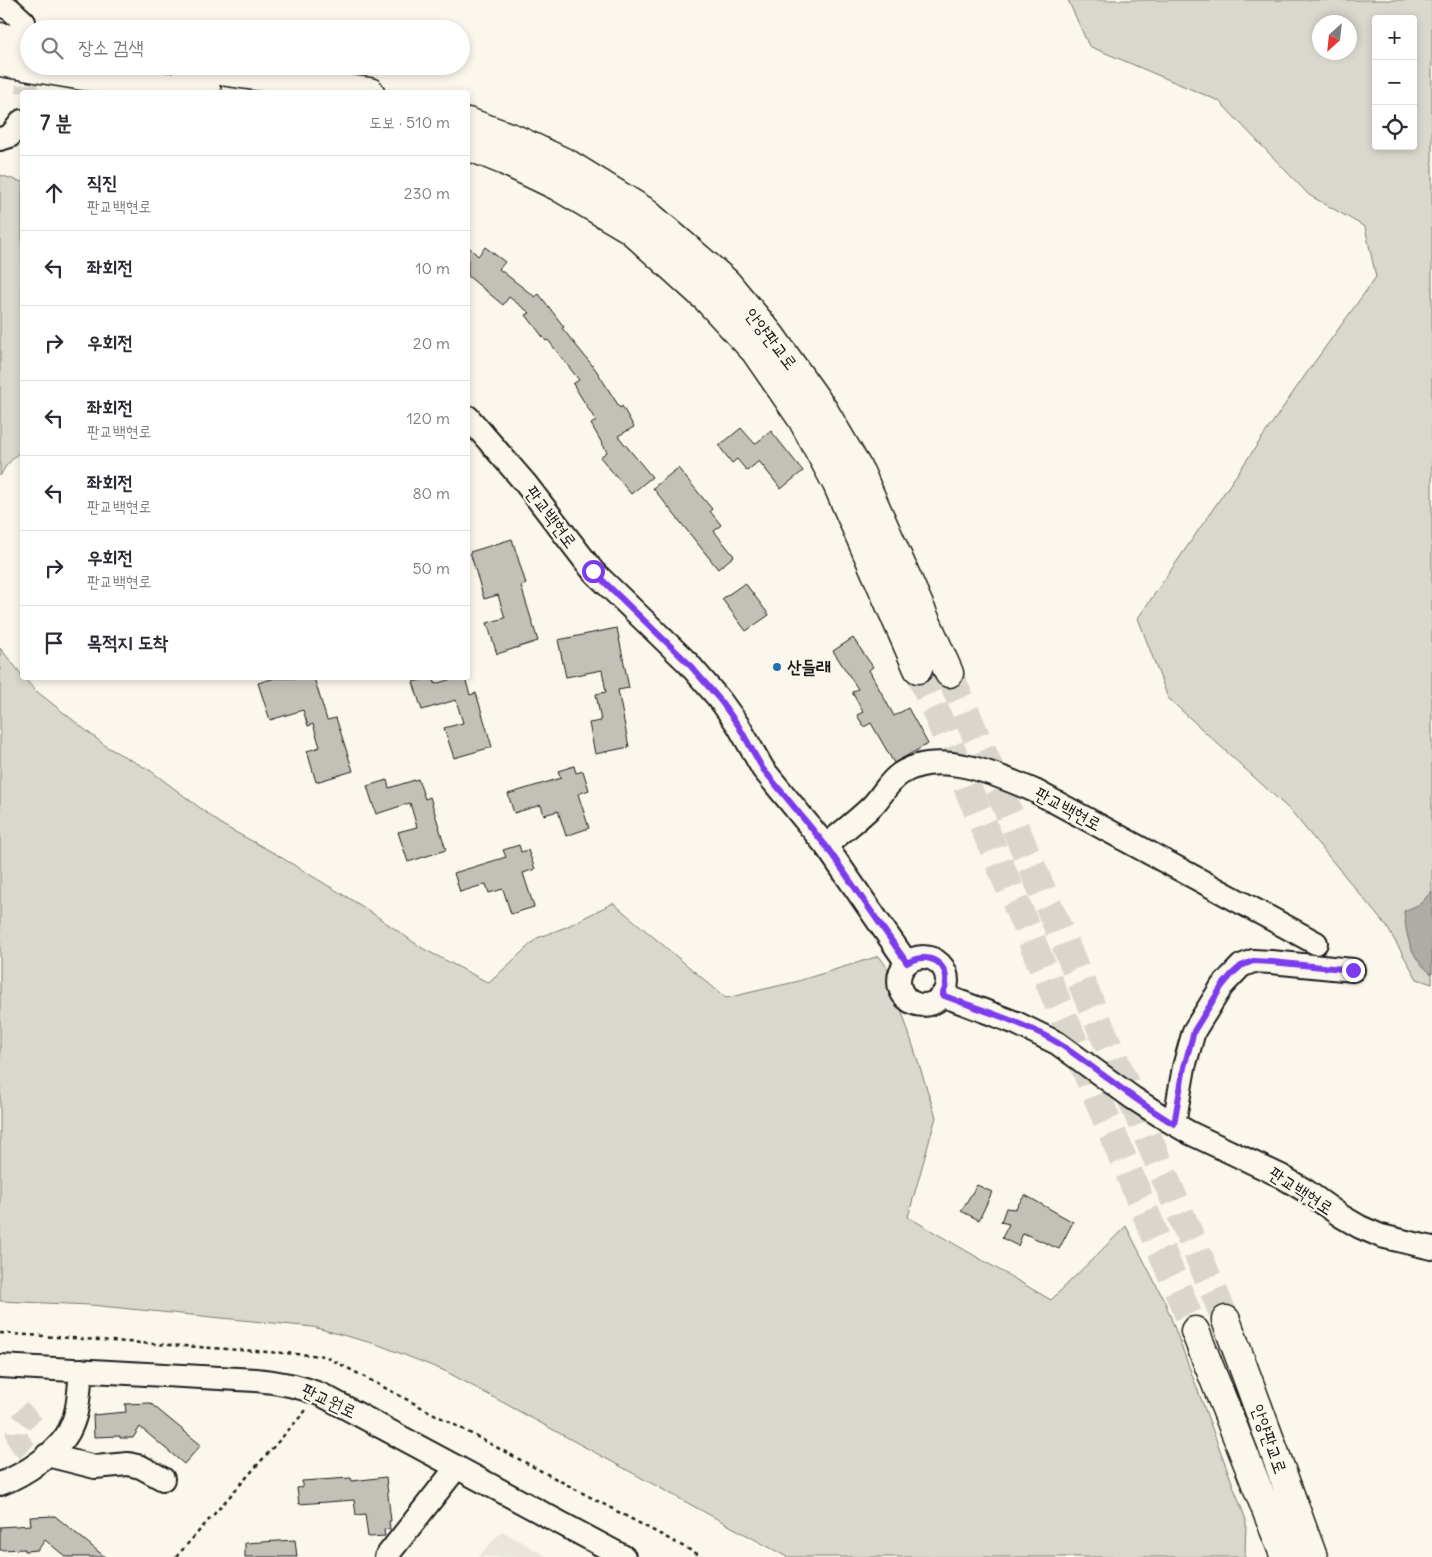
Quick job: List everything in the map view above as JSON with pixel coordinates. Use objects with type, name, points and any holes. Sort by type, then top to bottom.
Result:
[{"type":"main road","points":[[0,37],[20,33]]},
{"type":"main road","points":[[0,62],[20,65]]},
{"type":"main road","points":[[84,75],[193,90]]},
{"type":"main road","points":[[249,75],[356,90]]},
{"type":"main road","name":"안양판교로","points":[[470,123],[514,139],[576,169],[644,211],[726,282],[771,336],[823,409],[860,472],[949,673]]},
{"type":"main road","name":"안양판교로","points":[[470,147],[557,186],[630,229],[707,300],[755,351],[802,419],[837,484],[918,669]]},
{"type":"main road","points":[[470,162],[505,161]]},
{"type":"main road","name":"안양판교로","points":[[1226,1320],[1313,1557]]},
{"type":"main road","name":"안양판교로","points":[[1195,1331],[1285,1557]]},
{"type":"street","points":[[0,5],[10,9],[20,23]]},
{"type":"street","points":[[0,140],[10,136],[20,124]]},
{"type":"street","points":[[0,140],[20,148]]},
{"type":"street","name":"판교백현로","points":[[470,420],[526,484],[593,571],[688,663],[720,700],[738,725],[763,769],[826,846],[907,963]]},
{"type":"street","name":"판교백현로","points":[[826,846],[874,804],[891,782],[900,774],[914,767],[929,765],[948,764],[968,767],[1035,791],[1316,943]]},
{"type":"street","points":[[927,957],[939,964],[944,969],[947,982],[942,995],[929,1004],[922,1005],[907,999],[899,984],[899,976],[907,963],[913,959],[927,957]]},
{"type":"street","points":[[1174,1124],[1184,1067],[1194,1031],[1222,986],[1241,966],[1253,961],[1353,970]]},
{"type":"street","name":"판교백현로","points":[[942,995],[1016,1023],[1057,1043],[1133,1098],[1174,1124],[1281,1176],[1306,1191],[1340,1216],[1360,1227],[1381,1236],[1432,1248]]},
{"type":"street","name":"판교원로","points":[[0,1366],[256,1380],[301,1387],[322,1395],[624,1557]]},
{"type":"street","points":[[0,1484],[22,1474],[38,1456],[66,1437],[71,1428],[77,1404],[81,1370]]},
{"type":"street","points":[[38,1456],[95,1467],[117,1464],[134,1465],[150,1471],[163,1479]]},
{"type":"street","points":[[386,1557],[457,1467]]},
{"type":"street","points":[[391,1557],[410,1526]]},
{"type":"path","points":[[176,1557],[314,1401]]},
{"type":"shaded area","points":[[1068,0],[1432,0],[1432,984],[1417,979],[1387,927],[1291,811],[1168,698],[1138,618],[1308,371],[1376,277],[1365,227],[1309,195],[1219,101],[1089,46]]},
{"type":"shaded area","points":[[0,175],[20,181],[20,451],[6,466],[0,476]]},
{"type":"shaded area","points":[[0,648],[20,673],[20,680],[26,680],[35,690],[107,747],[151,771],[224,826],[274,853],[365,908],[422,948],[489,983],[537,938],[566,927],[613,903],[726,998],[795,982],[879,956],[891,973],[936,1117],[908,1217],[1051,1300],[1126,1226],[1165,1302],[1246,1520],[1245,1557],[787,1557],[445,1371],[379,1345],[313,1327],[90,1305],[0,1301]]},
{"type":"shaded area","points":[[1432,891],[1432,974],[1419,961],[1410,946],[1404,911],[1420,904]]},
{"type":"shaded area","points":[[502,1531],[548,1557],[478,1557]]},
{"type":"building","points":[[485,247],[505,262],[499,269],[535,297],[539,294],[564,327],[562,328],[596,370],[620,408],[622,406],[634,427],[618,436],[652,477],[631,494],[600,457],[607,452],[591,424],[596,421],[573,384],[579,380],[526,315],[530,313],[509,297],[503,305],[470,278],[470,248],[478,256]]},
{"type":"building","points":[[741,428],[755,444],[771,431],[803,471],[781,489],[759,461],[747,471],[737,459],[732,463],[719,446]]},
{"type":"building","points":[[678,468],[712,509],[710,511],[721,525],[714,531],[734,556],[718,569],[653,488]]},
{"type":"building","points":[[512,539],[526,584],[521,586],[538,641],[497,654],[487,623],[505,618],[498,595],[484,599],[470,552]]},
{"type":"building","points":[[745,583],[769,615],[746,631],[722,599]]},
{"type":"building","points":[[617,628],[629,688],[618,690],[629,747],[595,754],[589,723],[601,721],[596,694],[606,692],[602,670],[566,677],[558,640]]},
{"type":"building","points":[[853,638],[873,667],[869,670],[894,716],[908,708],[928,744],[894,763],[871,723],[864,727],[857,715],[863,712],[852,692],[858,689],[833,651]]},
{"type":"building","points":[[268,680],[315,680],[327,720],[336,718],[353,771],[316,782],[307,751],[320,747],[313,724],[308,726],[303,710],[270,720],[258,683]]},
{"type":"building","points":[[434,680],[435,684],[448,680],[466,680],[470,695],[476,693],[492,747],[454,758],[444,728],[463,723],[456,700],[422,710],[413,682]]},
{"type":"building","points":[[574,766],[576,773],[583,771],[589,790],[578,794],[589,828],[566,836],[558,811],[544,815],[541,805],[514,813],[508,794],[561,778],[558,771]]},
{"type":"building","points":[[418,779],[425,799],[430,797],[446,850],[408,862],[398,832],[417,827],[410,803],[376,814],[367,786],[387,780],[389,788]]},
{"type":"building","points":[[519,845],[521,852],[528,850],[535,869],[523,873],[534,907],[511,914],[503,889],[489,893],[486,884],[460,892],[454,873],[506,857],[503,850]]},
{"type":"building","points":[[977,1185],[992,1192],[979,1220],[961,1211]]},
{"type":"building","points":[[1025,1195],[1073,1222],[1059,1249],[1023,1233],[1018,1246],[1002,1238],[1009,1224],[1001,1222],[1006,1208],[1015,1209]]},
{"type":"building","points":[[150,1403],[201,1445],[184,1464],[140,1427],[133,1438],[120,1438],[120,1436],[94,1437],[93,1415],[126,1412],[125,1404]]},
{"type":"building","points":[[386,1477],[391,1521],[389,1521],[390,1529],[384,1530],[385,1536],[368,1537],[365,1514],[356,1515],[354,1500],[299,1504],[297,1488],[303,1487],[302,1481],[351,1478],[352,1481]]},
{"type":"building","points":[[55,1516],[105,1557],[66,1557],[45,1540],[38,1550],[0,1550],[0,1527],[31,1525],[30,1517]]},
{"type":"building","points":[[295,1540],[297,1557],[245,1557],[245,1543]]},
{"type":"tunnel","points":[[26,75],[27,90]]},
{"type":"tunnel","points":[[918,669],[1195,1331]]},
{"type":"tunnel","points":[[949,673],[1226,1320]]},
{"type":"tunnel","points":[[27,1451],[18,1439],[17,1429],[23,1420],[34,1410]]},
{"type":"place","name":"산들래","points":[[777,667]]},
{"type":"route","points":[[593,571],[688,663],[720,700],[738,725],[763,769],[826,846],[907,963],[920,957],[934,960],[944,969],[946,976],[946,989],[942,995],[1016,1023],[1057,1043],[1133,1098],[1174,1124],[1184,1067],[1194,1031],[1222,986],[1241,966],[1253,961],[1353,970]]}]
